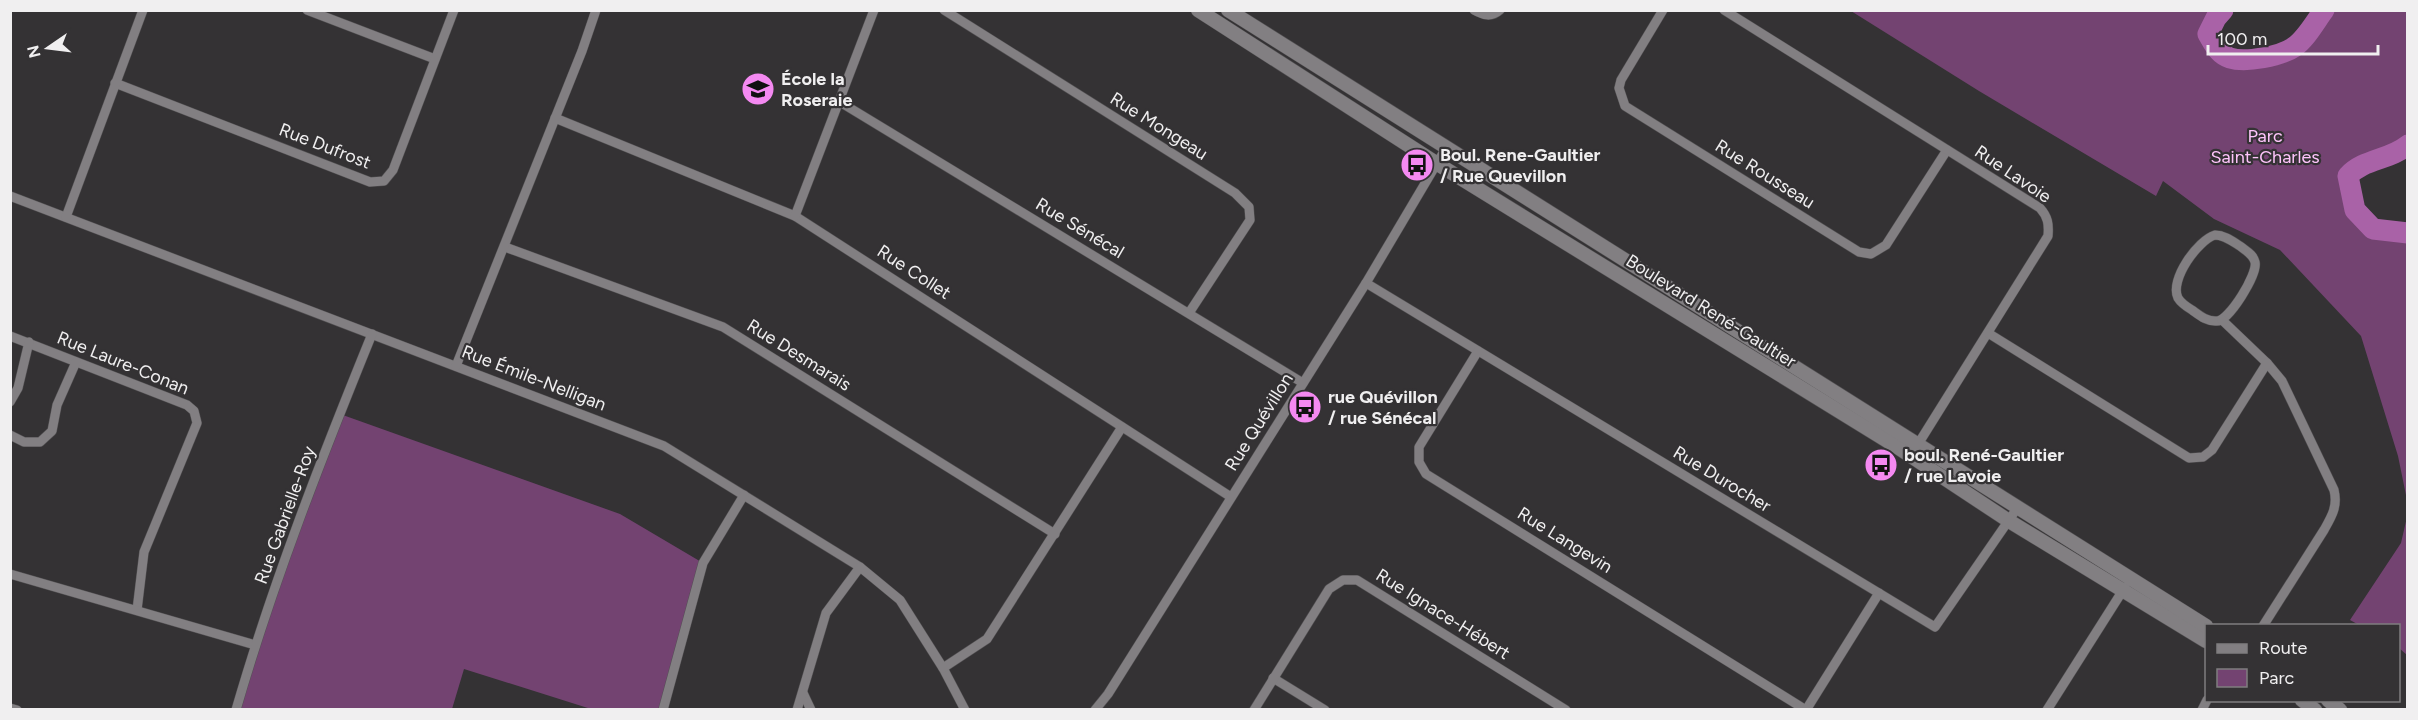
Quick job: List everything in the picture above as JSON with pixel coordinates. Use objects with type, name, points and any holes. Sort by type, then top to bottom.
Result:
[{"type":"street","points":[[66,217],[143,10]]},
{"type":"street","points":[[307,10],[435,59]]},
{"type":"street","name":"Rue Dufrost","points":[[116,83],[370,182],[384,182],[393,170],[454,10]]},
{"type":"street","points":[[456,366],[596,10]]},
{"type":"street","points":[[795,216],[874,10]]},
{"type":"street","name":"Rue Mongeau","points":[[944,10],[1235,193],[1249,207],[1250,220],[1189,313]]},
{"type":"street","name":"Boulevard René-Gaultier","points":[[1198,10],[1436,163],[1910,456],[2009,521],[2205,625]]},
{"type":"street","name":"Boulevard René-Gaultier","points":[[1228,10],[2018,507],[2205,640]]},
{"type":"street","points":[[1474,10],[1486,15],[1496,14],[1500,10]]},
{"type":"street","name":"Rue Rousseau","points":[[1663,10],[1621,80],[1618,88],[1624,106],[1859,252],[1871,254],[1886,245],[1947,150]]},
{"type":"street","name":"Rue Lavoie","points":[[1724,10],[2040,208],[2046,216],[2049,225],[2048,236],[1910,456]]},
{"type":"street","name":"Rue Sénécal","points":[[840,102],[1303,383]]},
{"type":"street","name":"Rue Collet","points":[[555,118],[795,216],[1232,497]]},
{"type":"street","name":"Rue Quévillon","points":[[1095,710],[1108,694],[1366,283],[1446,148]]},
{"type":"street","name":"Rue Émile-Nelligan","points":[[10,196],[664,446],[860,567],[900,600],[943,668],[965,710]]},
{"type":"street","points":[[2222,320],[2230,313],[2254,276],[2256,268],[2251,253],[2221,235],[2215,235],[2200,243],[2177,281],[2176,291],[2183,304],[2207,320],[2222,320],[2267,363],[2288,392],[2334,490],[2337,502],[2333,515],[2264,624]]},
{"type":"street","name":"Rue Desmarais","points":[[505,246],[723,327],[1054,534]]},
{"type":"street","name":"Rue Durocher","points":[[1366,283],[1935,627],[2018,507]]},
{"type":"street","points":[[1988,333],[2189,458],[2203,457],[2212,450],[2267,363]]},
{"type":"street","name":"Rue Gabrielle-Roy","points":[[236,710],[255,645],[372,334]]},
{"type":"street","name":"Rue Laure-Conan","points":[[10,336],[187,405],[194,411],[197,423],[144,552],[137,610]]},
{"type":"street","points":[[10,402],[18,388],[29,342]]},
{"type":"street","name":"Rue Langevin","points":[[1478,351],[1419,447],[1419,462],[1426,474],[1806,710]]},
{"type":"street","points":[[10,435],[24,442],[40,442],[52,431],[57,405],[76,362]]},
{"type":"street","points":[[943,668],[987,639],[1122,427]]},
{"type":"street","points":[[663,710],[703,563],[744,495]]},
{"type":"street","points":[[797,710],[826,613],[860,567]]},
{"type":"street","points":[[10,574],[255,645]]},
{"type":"street","name":"Rue Ignace-Hébert","points":[[1254,710],[1329,589],[1343,580],[1356,580],[1566,710]]},
{"type":"street","points":[[2047,710],[2127,583]]},
{"type":"street","points":[[1806,710],[1879,594]]},
{"type":"street","points":[[1274,678],[1324,710]]},
{"type":"street","points":[[803,693],[811,710]]},
{"type":"street","points":[[10,708],[16,710]]},
{"type":"green space","name":"Parc Saint-Charles","points":[[1851,11],[2223,11],[2216,18],[2208,35],[2222,54],[2230,58],[2245,60],[2272,56],[2294,47],[2324,11],[2407,11],[2407,145],[2393,154],[2368,162],[2348,176],[2355,210],[2373,229],[2407,233],[2407,500],[2398,456],[2361,336],[2280,250],[2214,219],[2163,181],[2156,196],[1979,91]]},
{"type":"green space","points":[[340,414],[620,514],[703,563],[663,709],[591,709],[464,669],[452,709],[236,710]]},
{"type":"green space","points":[[2407,517],[2407,655],[2400,649],[2400,624],[2357,624],[2350,620],[2401,543]]},
{"type":"waterway","points":[[2223,10],[2208,34],[2222,54],[2230,58],[2245,60],[2272,56],[2294,47],[2324,10]]},
{"type":"waterway","points":[[2408,145],[2393,154],[2361,166],[2348,176],[2355,210],[2373,229],[2408,233]]},
{"type":"place","name":"École la Roseraie","points":[[758,89]]},
{"type":"place","name":"Boul. Rene-Gaultier / Rue Quevillon","points":[[1417,165]]},
{"type":"place","name":"rue Quévillon / rue Sénécal","points":[[1305,407]]},
{"type":"place","name":"boul. René-Gaultier / rue Lavoie","points":[[1881,465]]}]
